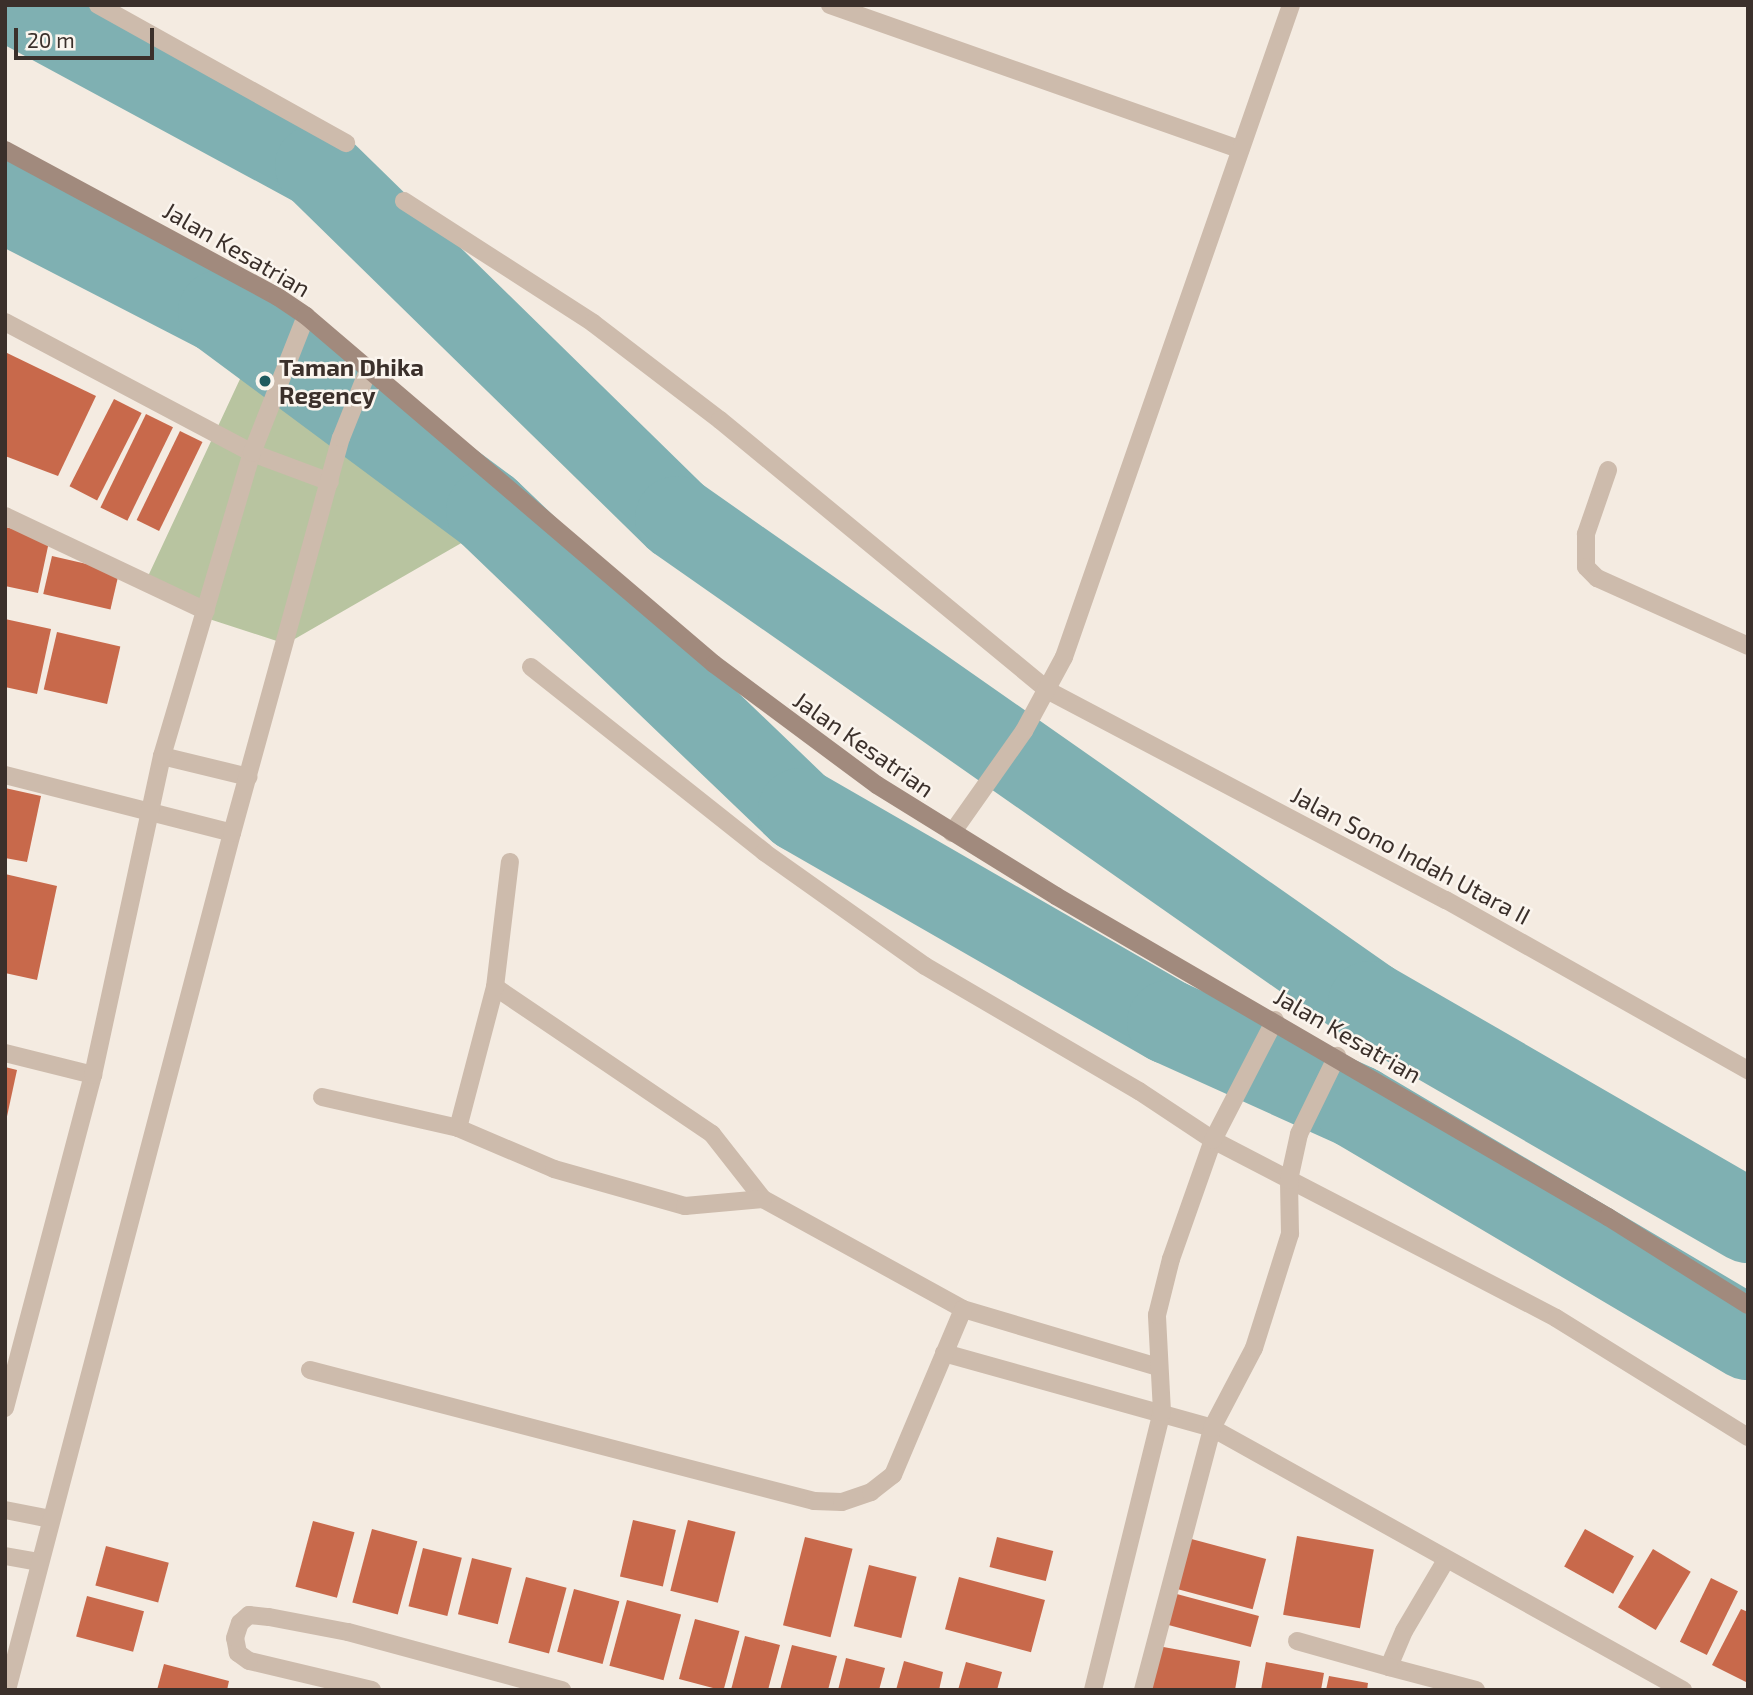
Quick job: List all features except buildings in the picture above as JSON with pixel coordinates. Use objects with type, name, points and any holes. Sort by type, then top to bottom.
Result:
[{"type":"street","points":[[98,5],[346,143]]},
{"type":"street","points":[[831,5],[976,60],[1240,149]]},
{"type":"street","points":[[952,833],[1024,731],[1064,657],[1291,5]]},
{"type":"street","name":"Jalan Kesatrian","points":[[5,150],[278,297],[306,316],[714,664],[812,741],[952,833],[1275,1020],[1333,1063],[1748,1305]]},
{"type":"street","name":"Jalan Sono Indah Utara II","points":[[404,201],[593,323],[720,420],[1047,690],[1446,900],[1748,1070]]},
{"type":"street","points":[[5,1408],[9,1377],[93,1075],[162,756],[252,453],[292,344],[306,316]]},
{"type":"street","points":[[5,322],[252,453],[330,482]]},
{"type":"street","points":[[7,1690],[232,833],[341,438],[369,368]]},
{"type":"street","points":[[1608,470],[1586,534],[1586,567],[1597,578],[1748,646]]},
{"type":"street","points":[[5,516],[206,611]]},
{"type":"street","points":[[531,667],[764,852],[925,966],[1139,1091],[1213,1140],[1556,1318],[1748,1437]]},
{"type":"street","points":[[162,756],[249,777]]},
{"type":"street","points":[[5,775],[232,833]]},
{"type":"street","points":[[458,1128],[495,988],[510,862]]},
{"type":"street","points":[[495,988],[712,1134],[763,1199],[962,1309],[1158,1367]]},
{"type":"street","points":[[1093,1690],[1162,1412],[1157,1315],[1183,1221],[1213,1140],[1275,1020]]},
{"type":"street","points":[[5,1053],[93,1075]]},
{"type":"street","points":[[1143,1690],[1212,1428],[1254,1348],[1290,1234],[1289,1180],[1299,1134],[1333,1063]]},
{"type":"street","points":[[322,1097],[458,1128],[554,1169],[685,1206],[763,1199]]},
{"type":"street","points":[[310,1370],[814,1501],[842,1502],[871,1492],[893,1475],[962,1309]]},
{"type":"street","points":[[944,1353],[1212,1428],[1683,1690]]},
{"type":"street","points":[[5,1510],[51,1519]]},
{"type":"street","points":[[5,1556],[39,1562]]},
{"type":"street","points":[[1389,1667],[1404,1631],[1446,1560]]},
{"type":"street","points":[[372,1690],[249,1661],[238,1653],[235,1638],[240,1623],[249,1615],[308,1624],[520,1684],[562,1690]]},
{"type":"street","points":[[1297,1641],[1476,1690]]},
{"type":"green space","points":[[276,302],[297,331],[524,507],[286,644],[203,617],[143,587]]},
{"type":"waterway","points":[[19,5],[317,166],[677,518],[1370,1003],[1748,1221]]},
{"type":"waterway","points":[[5,201],[220,312],[488,511],[800,810],[1169,1022],[1357,1107],[1748,1338]]},
{"type":"place","name":"Taman Dhika Regency","points":[[265,381]]}]
